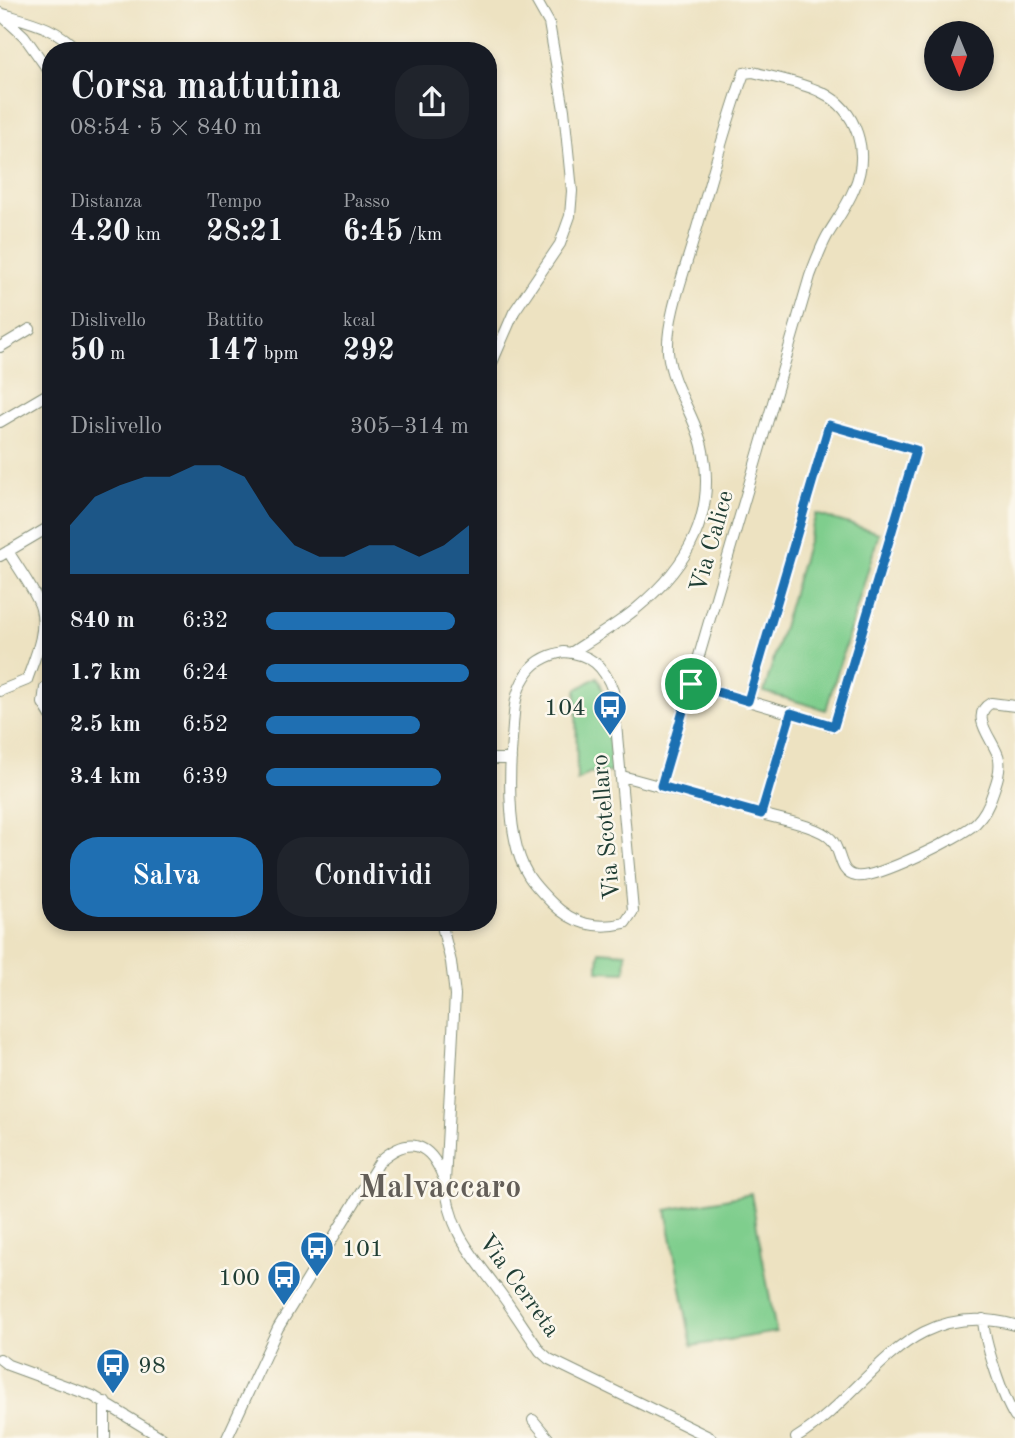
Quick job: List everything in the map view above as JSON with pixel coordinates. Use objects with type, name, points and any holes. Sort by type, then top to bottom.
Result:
[{"type":"street","points":[[497,351],[514,312],[560,244],[570,216],[572,191],[564,110],[548,23],[536,0]]},
{"type":"street","points":[[0,13],[47,26],[70,42]]},
{"type":"street","points":[[0,13],[24,36],[42,61]]},
{"type":"street","name":"Via Calice","points":[[572,653],[636,609],[670,577],[692,545],[702,519],[707,493],[706,471],[701,443],[677,388],[668,351],[676,300],[743,76],[748,72],[811,88],[831,97],[848,114],[856,128],[862,157],[856,187],[818,256],[661,786]]},
{"type":"street","points":[[0,347],[30,329]]},
{"type":"street","points":[[0,422],[42,397]]},
{"type":"street","points":[[691,684],[748,701],[791,713],[834,726],[916,450],[829,425],[748,701]]},
{"type":"street","points":[[27,680],[39,646],[41,608],[4,553],[42,531]]},
{"type":"street","name":"Via Scotellaro","points":[[572,653],[591,658],[604,671],[613,691],[633,911],[625,923],[608,927],[591,926],[577,921],[558,909],[528,874],[519,852],[514,827],[511,759],[515,702],[525,675],[542,659],[552,654],[572,653]]},
{"type":"street","points":[[0,691],[27,680],[42,685]]},
{"type":"street","points":[[622,776],[824,834],[836,846],[846,872],[861,877],[883,872],[965,831],[982,817],[991,798],[999,765],[995,748],[983,727],[982,714],[991,703],[1015,706]]},
{"type":"street","points":[[761,814],[791,713]]},
{"type":"street","points":[[497,759],[511,759]]},
{"type":"street","points":[[443,931],[455,995],[445,1182]]},
{"type":"street","points":[[227,1438],[278,1328],[380,1161],[398,1147],[408,1145],[425,1148],[433,1156],[445,1182]]},
{"type":"street","name":"Via Cerreta","points":[[445,1182],[450,1214],[463,1245],[540,1351],[561,1367],[711,1438]]},
{"type":"street","points":[[796,1438],[909,1340],[945,1325],[984,1320],[1015,1325]]},
{"type":"street","points":[[984,1320],[985,1335],[1015,1417]]},
{"type":"street","points":[[0,1359],[8,1365],[105,1402],[162,1438]]},
{"type":"street","points":[[105,1402],[105,1438]]},
{"type":"street","points":[[533,1420],[548,1438]]},
{"type":"green space","points":[[816,514],[879,533],[826,710],[764,692]]},
{"type":"green space","points":[[597,677],[608,708],[608,739],[613,772],[589,773],[577,781],[576,690]]},
{"type":"green space","points":[[599,951],[626,953],[625,972],[598,971]]},
{"type":"green space","points":[[751,1194],[776,1332],[692,1346],[666,1210]]},
{"type":"place","name":"104","points":[[610,737]]},
{"type":"place","name":"101","points":[[317,1278]]},
{"type":"place","name":"100","points":[[284,1307]]},
{"type":"place","name":"98","points":[[113,1395]]},
{"type":"district","name":"Malvaccaro","points":[[440,1186]]},
{"type":"route","points":[[829,425],[916,450],[834,726],[791,713],[761,814],[661,786],[691,684],[748,701],[829,425]]}]
